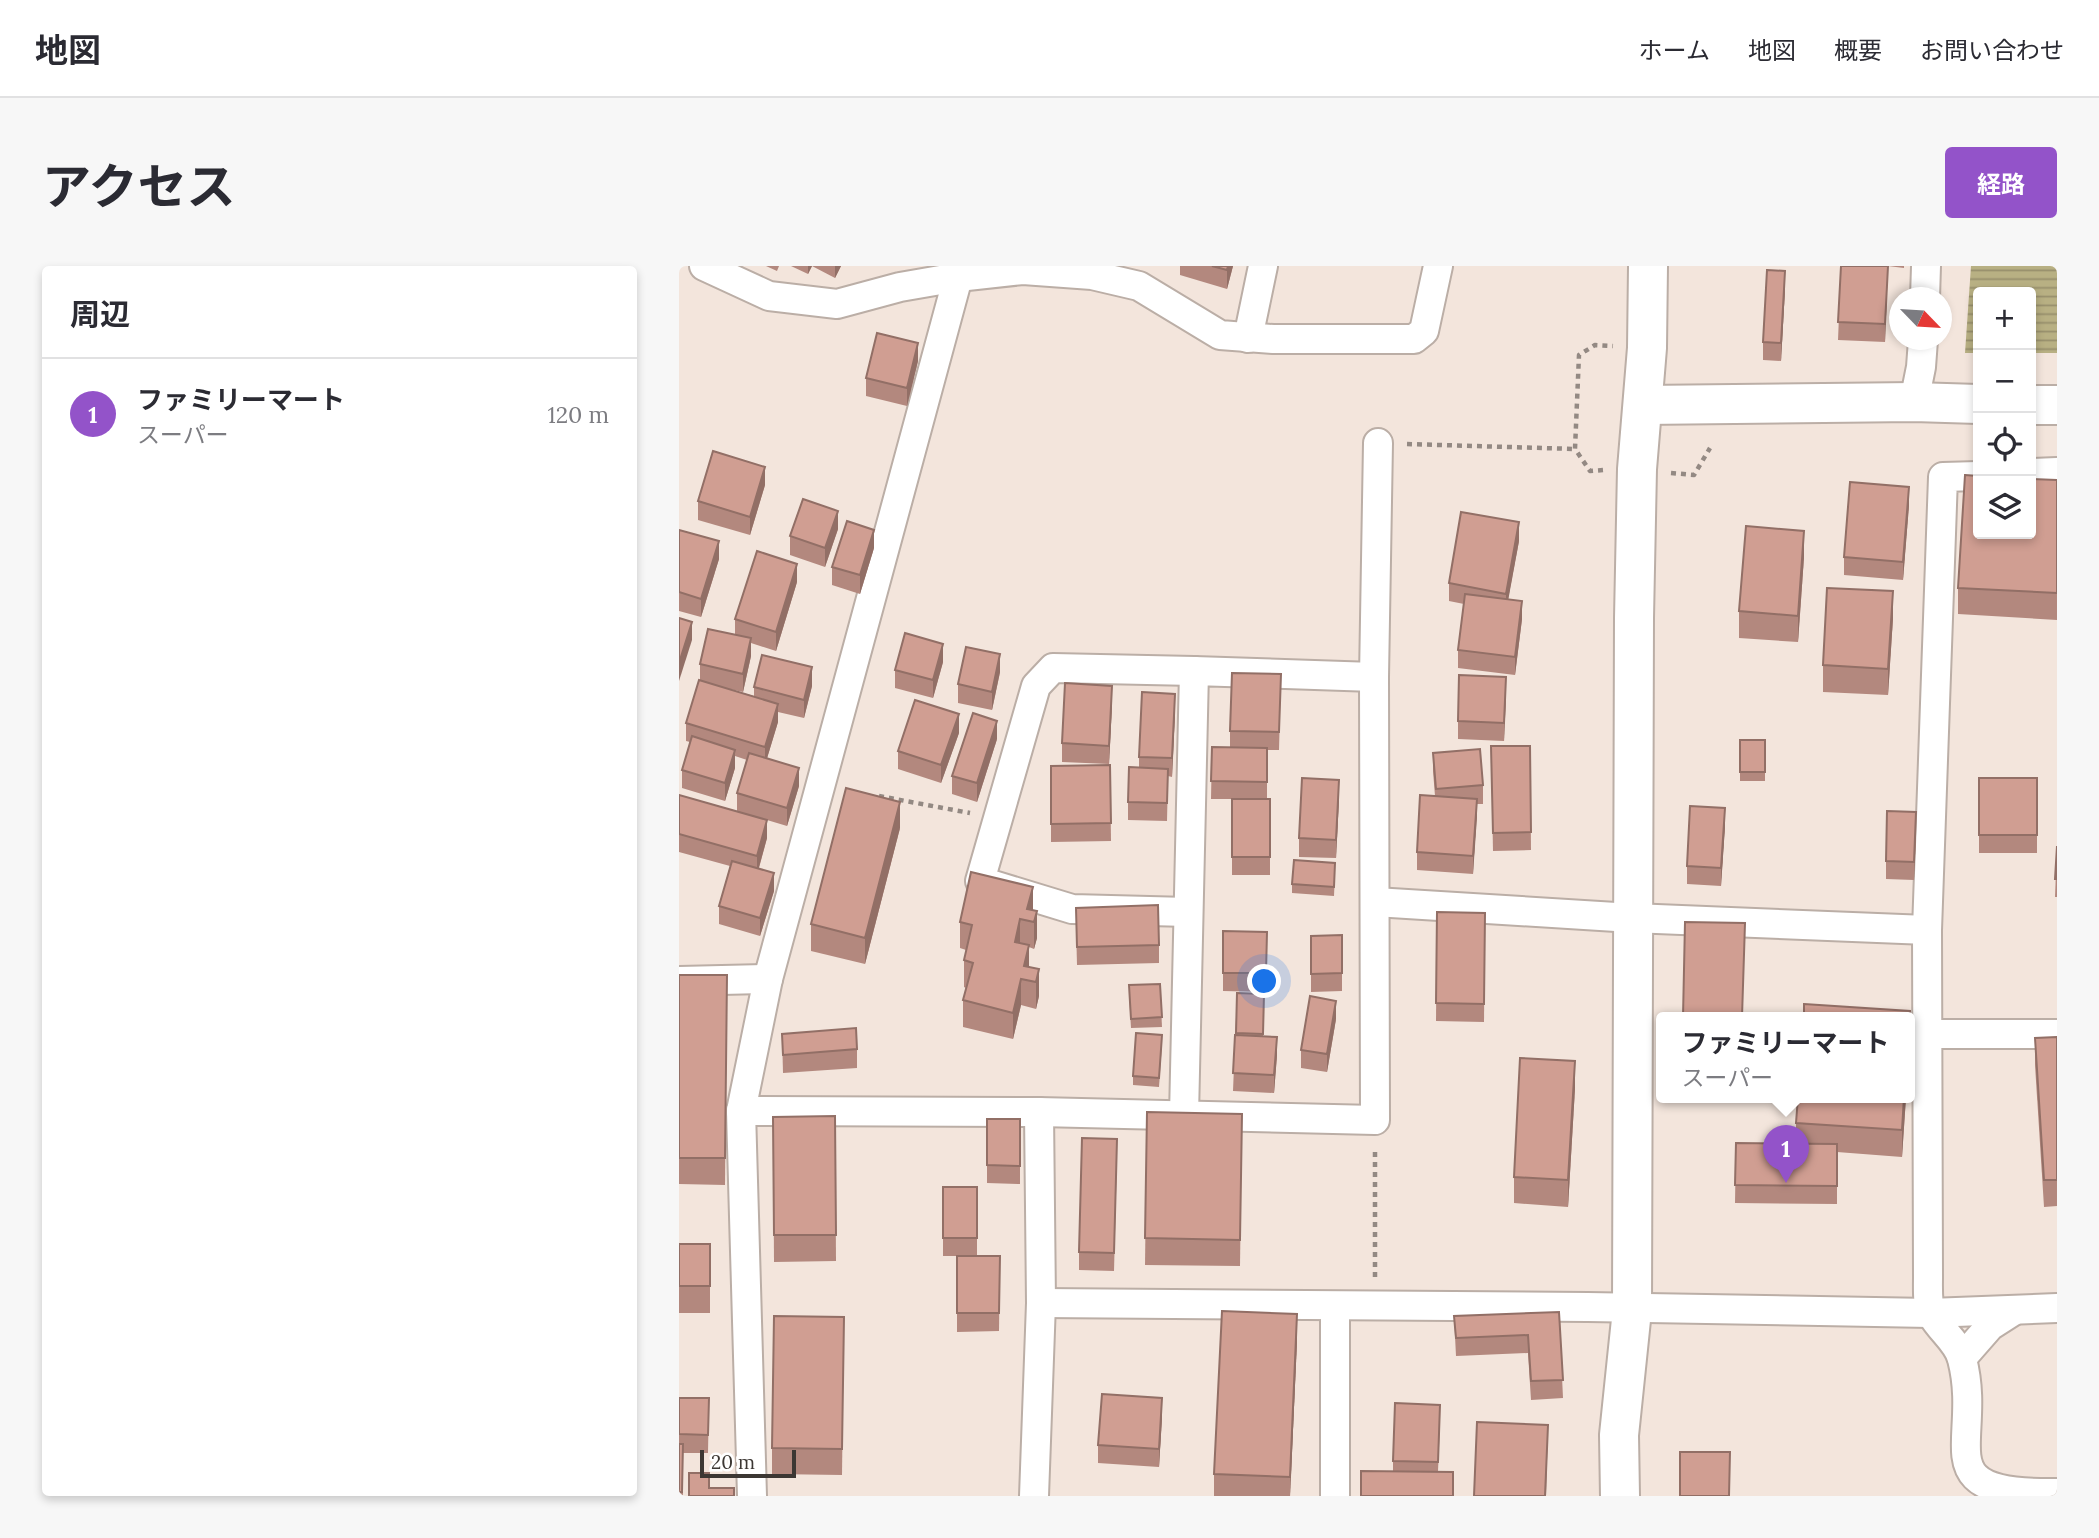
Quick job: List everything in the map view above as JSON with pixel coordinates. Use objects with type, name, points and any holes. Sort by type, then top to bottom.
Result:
[{"type":"street","points":[[704,266],[769,296],[837,304],[900,287],[958,277],[1023,270],[1092,275],[1139,286],[1220,335],[1248,338],[1414,339],[1424,331],[1438,266]]},
{"type":"street","points":[[1248,338],[1263,266]]},
{"type":"street","points":[[1620,1496],[1619,1435],[1632,1310],[1636,483],[1643,405],[1648,266]]},
{"type":"street","points":[[1925,287],[1926,266]]},
{"type":"street","points":[[752,1496],[741,1111],[768,979],[958,277]]},
{"type":"street","points":[[1914,402],[1922,350]]},
{"type":"street","points":[[1643,405],[1914,402],[1969,404]]},
{"type":"street","points":[[2036,405],[2057,405]]},
{"type":"street","points":[[741,1111],[1039,1112],[1375,1120],[1374,677],[1378,443]]},
{"type":"street","points":[[2036,473],[2057,472]]},
{"type":"street","points":[[1973,476],[1943,477],[1927,930],[1930,1313],[1962,1358],[1965,1451],[1970,1472],[1989,1488],[2016,1494],[2057,1493]]},
{"type":"street","points":[[1188,912],[1072,909],[981,881],[1036,686],[1053,668],[1374,677]]},
{"type":"street","points":[[1184,1116],[1194,671]]},
{"type":"street","points":[[1375,902],[1632,918],[1927,930]]},
{"type":"street","points":[[679,981],[768,979]]},
{"type":"street","points":[[1928,1034],[2057,1034]]},
{"type":"street","points":[[1034,1496],[1041,1303],[1039,1112]]},
{"type":"street","points":[[1041,1303],[1375,1308],[1588,1307],[1632,1310],[1930,1313],[2057,1308]]},
{"type":"street","points":[[1335,1307],[1335,1496]]},
{"type":"street","points":[[1962,1358],[1990,1325],[2015,1310]]},
{"type":"path","points":[[1378,443],[1575,449]]},
{"type":"path","points":[[875,796],[998,818]]},
{"type":"path","points":[[1375,1120],[1375,1308]]},
{"type":"shaded area","points":[[1971,266],[2057,266],[2057,353],[2036,353],[2036,287],[1973,287],[1973,353],[1965,353]]},
{"type":"building","points":[[1212,266],[1228,266],[1227,270]]},
{"type":"building","points":[[1841,266],[1888,266],[1885,324],[1838,322]]},
{"type":"building","points":[[1767,270],[1785,271],[1781,343],[1763,342]]},
{"type":"building","points":[[877,333],[918,343],[907,388],[866,378]]},
{"type":"building","points":[[713,451],[765,467],[750,517],[698,501]]},
{"type":"building","points":[[1965,475],[1973,476],[1973,539],[2036,539],[2036,479],[2057,480],[2057,593],[1958,588]]},
{"type":"building","points":[[1850,482],[1909,487],[1903,562],[1844,557]]},
{"type":"building","points":[[803,499],[838,511],[825,548],[790,536]]},
{"type":"building","points":[[1461,512],[1519,522],[1506,594],[1449,583]]},
{"type":"building","points":[[847,521],[874,530],[860,575],[832,567]]},
{"type":"building","points":[[1746,526],[1804,531],[1798,616],[1739,611]]},
{"type":"building","points":[[679,530],[719,541],[701,599],[679,592]]},
{"type":"building","points":[[757,551],[797,564],[776,632],[735,619]]},
{"type":"building","points":[[1827,588],[1893,591],[1888,669],[1823,665]]},
{"type":"building","points":[[1465,594],[1522,601],[1515,657],[1458,650]]},
{"type":"building","points":[[679,618],[692,622],[679,663]]},
{"type":"building","points":[[708,629],[751,638],[743,674],[700,664]]},
{"type":"building","points":[[905,633],[943,644],[933,680],[895,670]]},
{"type":"building","points":[[966,647],[1000,654],[992,692],[958,684]]},
{"type":"building","points":[[762,655],[812,667],[804,700],[754,687]]},
{"type":"building","points":[[1232,673],[1281,674],[1279,732],[1230,731]]},
{"type":"building","points":[[1459,675],[1506,677],[1504,723],[1458,721]]},
{"type":"building","points":[[699,680],[778,704],[765,747],[686,723]]},
{"type":"building","points":[[1065,683],[1112,686],[1109,746],[1062,743]]},
{"type":"building","points":[[1142,692],[1175,694],[1172,758],[1139,757]]},
{"type":"building","points":[[915,700],[959,714],[941,765],[898,751]]},
{"type":"building","points":[[973,713],[997,721],[977,783],[952,776]]},
{"type":"building","points":[[692,736],[735,750],[725,783],[682,770]]},
{"type":"building","points":[[1740,740],[1765,740],[1765,772],[1740,772]]},
{"type":"building","points":[[1491,746],[1530,746],[1531,832],[1493,833]]},
{"type":"building","points":[[1212,747],[1267,748],[1267,782],[1211,781]]},
{"type":"building","points":[[1480,749],[1483,785],[1436,789],[1433,753]]},
{"type":"building","points":[[749,753],[799,768],[787,808],[737,793]]},
{"type":"building","points":[[1110,765],[1111,823],[1051,824],[1051,766]]},
{"type":"building","points":[[1129,767],[1168,769],[1167,803],[1128,802]]},
{"type":"building","points":[[1302,778],[1339,780],[1336,840],[1299,838]]},
{"type":"building","points":[[1979,778],[2037,778],[2037,835],[1979,835]]},
{"type":"building","points":[[846,788],[900,802],[865,938],[811,924]]},
{"type":"building","points":[[679,795],[767,820],[757,856],[679,834]]},
{"type":"building","points":[[1420,795],[1477,799],[1473,856],[1417,852]]},
{"type":"building","points":[[1232,799],[1270,799],[1270,857],[1232,857]]},
{"type":"building","points":[[1690,806],[1725,808],[1721,868],[1687,866]]},
{"type":"building","points":[[1887,811],[1916,812],[1914,862],[1886,861]]},
{"type":"building","points":[[2057,846],[2057,879],[2055,879]]},
{"type":"building","points":[[1294,860],[1335,863],[1334,887],[1292,884]]},
{"type":"building","points":[[732,861],[774,873],[760,918],[719,906]]},
{"type":"building","points":[[971,872],[1033,887],[1027,909],[1037,911],[1034,922],[1020,919],[1015,942],[1029,945],[1024,966],[1039,969],[1036,982],[1021,979],[1013,1013],[963,1000],[973,963],[964,960],[972,925],[960,922]]},
{"type":"building","points":[[1158,905],[1159,945],[1077,947],[1076,908]]},
{"type":"building","points":[[1437,912],[1485,913],[1484,1004],[1436,1003]]},
{"type":"building","points":[[1685,922],[1745,923],[1742,1012],[1683,1012]]},
{"type":"building","points":[[1223,931],[1267,932],[1266,973],[1223,973]]},
{"type":"building","points":[[1342,935],[1342,973],[1311,974],[1311,936]]},
{"type":"building","points":[[679,975],[727,975],[725,1158],[679,1158]]},
{"type":"building","points":[[1160,984],[1162,1017],[1131,1019],[1129,985]]},
{"type":"building","points":[[1237,993],[1264,994],[1263,1034],[1236,1033]]},
{"type":"building","points":[[1310,996],[1336,1001],[1327,1054],[1301,1050]]},
{"type":"building","points":[[1804,1004],[1910,1011],[1910,1012],[1804,1012]]},
{"type":"building","points":[[856,1028],[857,1049],[783,1055],[782,1034]]},
{"type":"building","points":[[1136,1033],[1162,1035],[1159,1078],[1133,1076]]},
{"type":"building","points":[[1235,1035],[1277,1037],[1274,1075],[1233,1073]]},
{"type":"building","points":[[2057,1037],[2057,1180],[2044,1180],[2035,1038]]},
{"type":"building","points":[[1520,1058],[1575,1061],[1568,1180],[1514,1177]]},
{"type":"building","points":[[1798,1103],[1904,1103],[1902,1130],[1796,1123]]},
{"type":"building","points":[[1147,1112],[1242,1114],[1240,1240],[1145,1238]]},
{"type":"building","points":[[835,1116],[836,1235],[774,1235],[773,1117]]},
{"type":"building","points":[[987,1119],[1020,1119],[1020,1166],[987,1165]]},
{"type":"building","points":[[1082,1138],[1117,1139],[1114,1253],[1079,1252]]},
{"type":"building","points":[[1736,1143],[1837,1144],[1837,1186],[1735,1185]]},
{"type":"building","points":[[943,1187],[977,1187],[977,1238],[943,1238]]},
{"type":"building","points":[[679,1244],[710,1244],[710,1286],[679,1286]]},
{"type":"building","points":[[957,1256],[1000,1256],[999,1313],[957,1313]]},
{"type":"building","points":[[1222,1311],[1297,1314],[1290,1477],[1214,1474]]},
{"type":"building","points":[[1559,1312],[1563,1380],[1531,1381],[1528,1335],[1456,1338],[1454,1316]]},
{"type":"building","points":[[774,1316],[844,1317],[842,1449],[772,1448]]},
{"type":"building","points":[[1102,1394],[1162,1398],[1159,1449],[1098,1445]]},
{"type":"building","points":[[679,1398],[709,1398],[708,1435],[679,1434]]},
{"type":"building","points":[[1395,1403],[1440,1405],[1438,1462],[1393,1461]]},
{"type":"building","points":[[1477,1422],[1548,1425],[1545,1496],[1474,1496]]},
{"type":"building","points":[[679,1444],[683,1444],[682,1492],[679,1492]]},
{"type":"building","points":[[1680,1452],[1730,1452],[1729,1496],[1680,1496]]},
{"type":"building","points":[[1361,1471],[1453,1472],[1453,1496],[1361,1496]]},
{"type":"building","points":[[689,1473],[709,1473],[709,1488],[734,1488],[734,1496],[689,1496]]},
{"type":"place","name":"ファミリーマート","points":[[1786,1183]]}]
